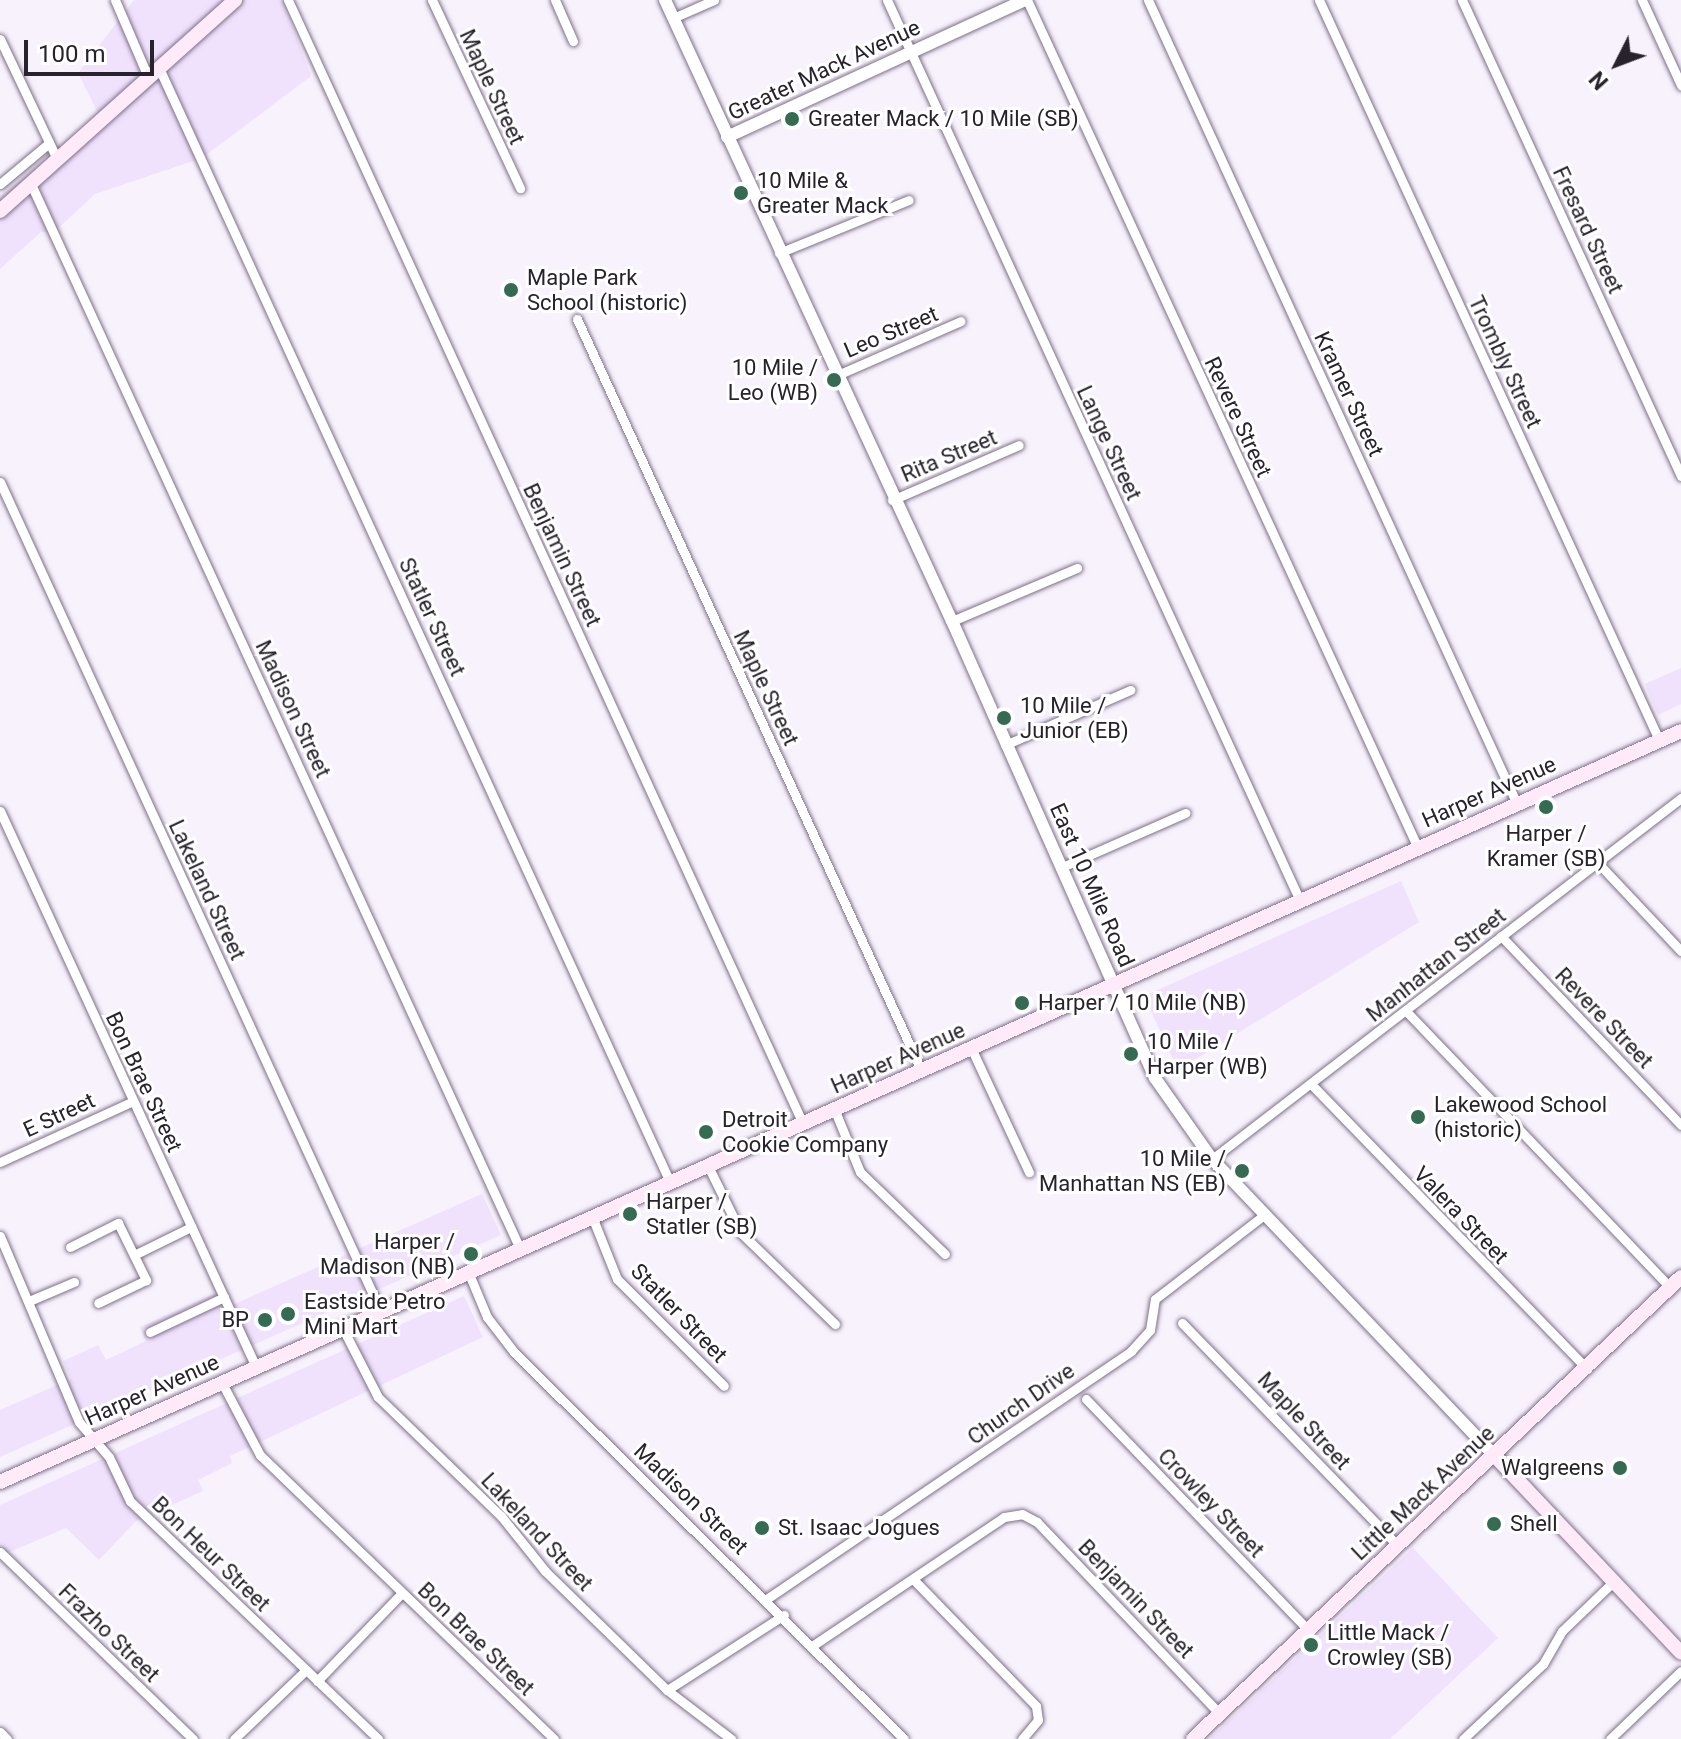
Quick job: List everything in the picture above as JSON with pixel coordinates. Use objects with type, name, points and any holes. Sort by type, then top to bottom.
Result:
[{"type":"main road","points":[[0,211],[235,0]]},
{"type":"main road","name":"Harper Avenue","points":[[0,1482],[1681,731]]},
{"type":"main road","name":"Little Mack Avenue","points":[[1193,1739],[1676,1282]]},
{"type":"main road","name":"East 10 Mile Road","points":[[1494,1455],[1680,1650]]},
{"type":"street","name":"Statler Street","points":[[115,0],[154,73],[670,1182]]},
{"type":"street","name":"Benjamin Street","points":[[288,0],[803,1124]]},
{"type":"street","name":"Maple Street","points":[[432,0],[520,188]]},
{"type":"street","points":[[555,0],[573,41]]},
{"type":"street","name":"East 10 Mile Road","points":[[665,0],[892,500],[952,621],[1155,1078],[1212,1159],[1494,1455]]},
{"type":"street","points":[[673,18],[714,0]]},
{"type":"street","name":"Lange Street","points":[[887,0],[1300,901]]},
{"type":"street","name":"Greater Mack Avenue","points":[[727,137],[1026,0]]},
{"type":"street","name":"Revere Street","points":[[1026,0],[1418,848]]},
{"type":"street","name":"Kramer Street","points":[[1148,0],[1517,804]]},
{"type":"street","name":"Trombly Street","points":[[1319,0],[1659,740]]},
{"type":"street","name":"Fresard Street","points":[[1462,0],[1681,476]]},
{"type":"street","points":[[1642,0],[1681,85]]},
{"type":"street","points":[[0,39],[57,159]]},
{"type":"street","points":[[0,184],[49,143]]},
{"type":"street","name":"Madison Street","points":[[30,182],[521,1251]]},
{"type":"street","points":[[779,253],[909,200]]},
{"type":"street","name":"Maple Street","points":[[577,319],[922,1072]]},
{"type":"street","name":"Leo Street","points":[[835,376],[961,321]]},
{"type":"street","name":"Rita Street","points":[[892,500],[1019,445]]},
{"type":"street","name":"Lakeland Street","points":[[0,482],[381,1312]]},
{"type":"street","points":[[952,621],[1077,568]]},
{"type":"street","points":[[1005,745],[1130,690]]},
{"type":"street","name":"Manhattan Street","points":[[1212,1159],[1681,798]]},
{"type":"street","name":"Bon Brae Street","points":[[0,811],[256,1367]]},
{"type":"street","points":[[1060,868],[1185,813]]},
{"type":"street","points":[[1598,863],[1681,951]]},
{"type":"street","name":"Revere Street","points":[[1501,936],[1681,1125]]},
{"type":"street","points":[[1406,1011],[1676,1282]]},
{"type":"street","points":[[972,1050],[1029,1172]]},
{"type":"street","name":"Valera Street","points":[[1311,1084],[1587,1369]]},
{"type":"street","name":"E Street","points":[[0,1162],[133,1101]]},
{"type":"street","points":[[835,1111],[860,1172],[945,1254]]},
{"type":"street","points":[[708,1166],[741,1233],[835,1324]]},
{"type":"street","name":"Church Drive","points":[[768,1598],[1131,1351],[1150,1330],[1155,1299],[1264,1215]]},
{"type":"street","name":"Statler Street","points":[[593,1219],[617,1279],[724,1386]]},
{"type":"street","points":[[70,1247],[118,1223],[146,1280],[98,1303]]},
{"type":"street","points":[[134,1255],[191,1227]]},
{"type":"street","name":"Bon Heur Street","points":[[0,1236],[79,1422],[95,1440],[136,1508],[378,1739]]},
{"type":"street","name":"Madison Street","points":[[469,1274],[487,1317],[514,1352],[768,1598],[904,1739]]},
{"type":"street","points":[[29,1301],[74,1282]]},
{"type":"street","points":[[150,1332],[224,1297]]},
{"type":"street","name":"Maple Street","points":[[1182,1323],[1398,1546]]},
{"type":"street","name":"Lakeland Street","points":[[343,1329],[378,1397],[501,1516],[545,1571],[667,1690],[731,1739]]},
{"type":"street","name":"Bon Brae Street","points":[[222,1383],[253,1447],[554,1739]]},
{"type":"street","name":"Crowley Street","points":[[1086,1399],[1309,1631]]},
{"type":"street","name":"Benjamin Street","points":[[913,1579],[1004,1517],[1022,1514],[1047,1531],[1220,1714]]},
{"type":"street","name":"Frazho Street","points":[[0,1552],[193,1739]]},
{"type":"street","points":[[812,1646],[913,1579],[1036,1706],[1038,1720],[1022,1739]]},
{"type":"street","points":[[1463,1739],[1543,1664],[1562,1631],[1614,1581]]},
{"type":"street","points":[[317,1681],[402,1593]]},
{"type":"street","points":[[667,1690],[784,1615]]},
{"type":"street","points":[[234,1739],[306,1670]]},
{"type":"street","points":[[1610,1739],[1681,1671]]},
{"type":"street","points":[[0,1732],[7,1739]]},
{"type":"shaded area","points":[[134,0],[283,0],[311,76],[202,158],[95,194],[54,232],[41,232],[0,269],[0,196],[101,119],[78,73]]},
{"type":"shaded area","points":[[1681,668],[1681,704],[1658,715],[1645,684]]},
{"type":"shaded area","points":[[1401,881],[1419,922],[1178,1070],[1144,996]]},
{"type":"shaded area","points":[[482,1194],[501,1235],[0,1457],[0,1410],[71,1379],[63,1361],[98,1345],[106,1360],[146,1341],[140,1327],[213,1294],[221,1310]]},
{"type":"shaded area","points":[[464,1296],[483,1337],[230,1456],[232,1463],[198,1480],[203,1491],[136,1521],[99,1560],[66,1528],[0,1556],[0,1505]]},
{"type":"shaded area","points":[[1413,1548],[1498,1638],[1390,1739],[1209,1739]]},
{"type":"place","name":"Greater Mack / 10 Mile (SB)","points":[[792,119]]},
{"type":"place","name":"10 Mile & Greater Mack","points":[[741,193]]},
{"type":"place","name":"Maple Park School (historic)","points":[[511,290]]},
{"type":"place","name":"10 Mile / Leo (WB)","points":[[834,380]]},
{"type":"place","name":"10 Mile / Junior (EB)","points":[[1004,718]]},
{"type":"place","name":"Harper / Kramer (SB)","points":[[1546,807]]},
{"type":"place","name":"Harper / 10 Mile (NB)","points":[[1022,1003]]},
{"type":"place","name":"10 Mile / Harper (WB)","points":[[1131,1054]]},
{"type":"place","name":"Lakewood School (historic)","points":[[1418,1117]]},
{"type":"place","name":"Detroit Cookie Company","points":[[706,1132]]},
{"type":"place","name":"10 Mile / Manhattan NS (EB)","points":[[1242,1171]]},
{"type":"place","name":"Harper / Statler (SB)","points":[[630,1214]]},
{"type":"place","name":"Harper / Madison (NB)","points":[[471,1254]]},
{"type":"place","name":"Eastside Petro Mini Mart","points":[[288,1314]]},
{"type":"place","name":"BP","points":[[265,1320]]},
{"type":"place","name":"Walgreens","points":[[1620,1468]]},
{"type":"place","name":"Shell","points":[[1494,1524]]},
{"type":"place","name":"St. Isaac Jogues","points":[[762,1528]]},
{"type":"place","name":"Little Mack / Crowley (SB)","points":[[1311,1645]]}]
